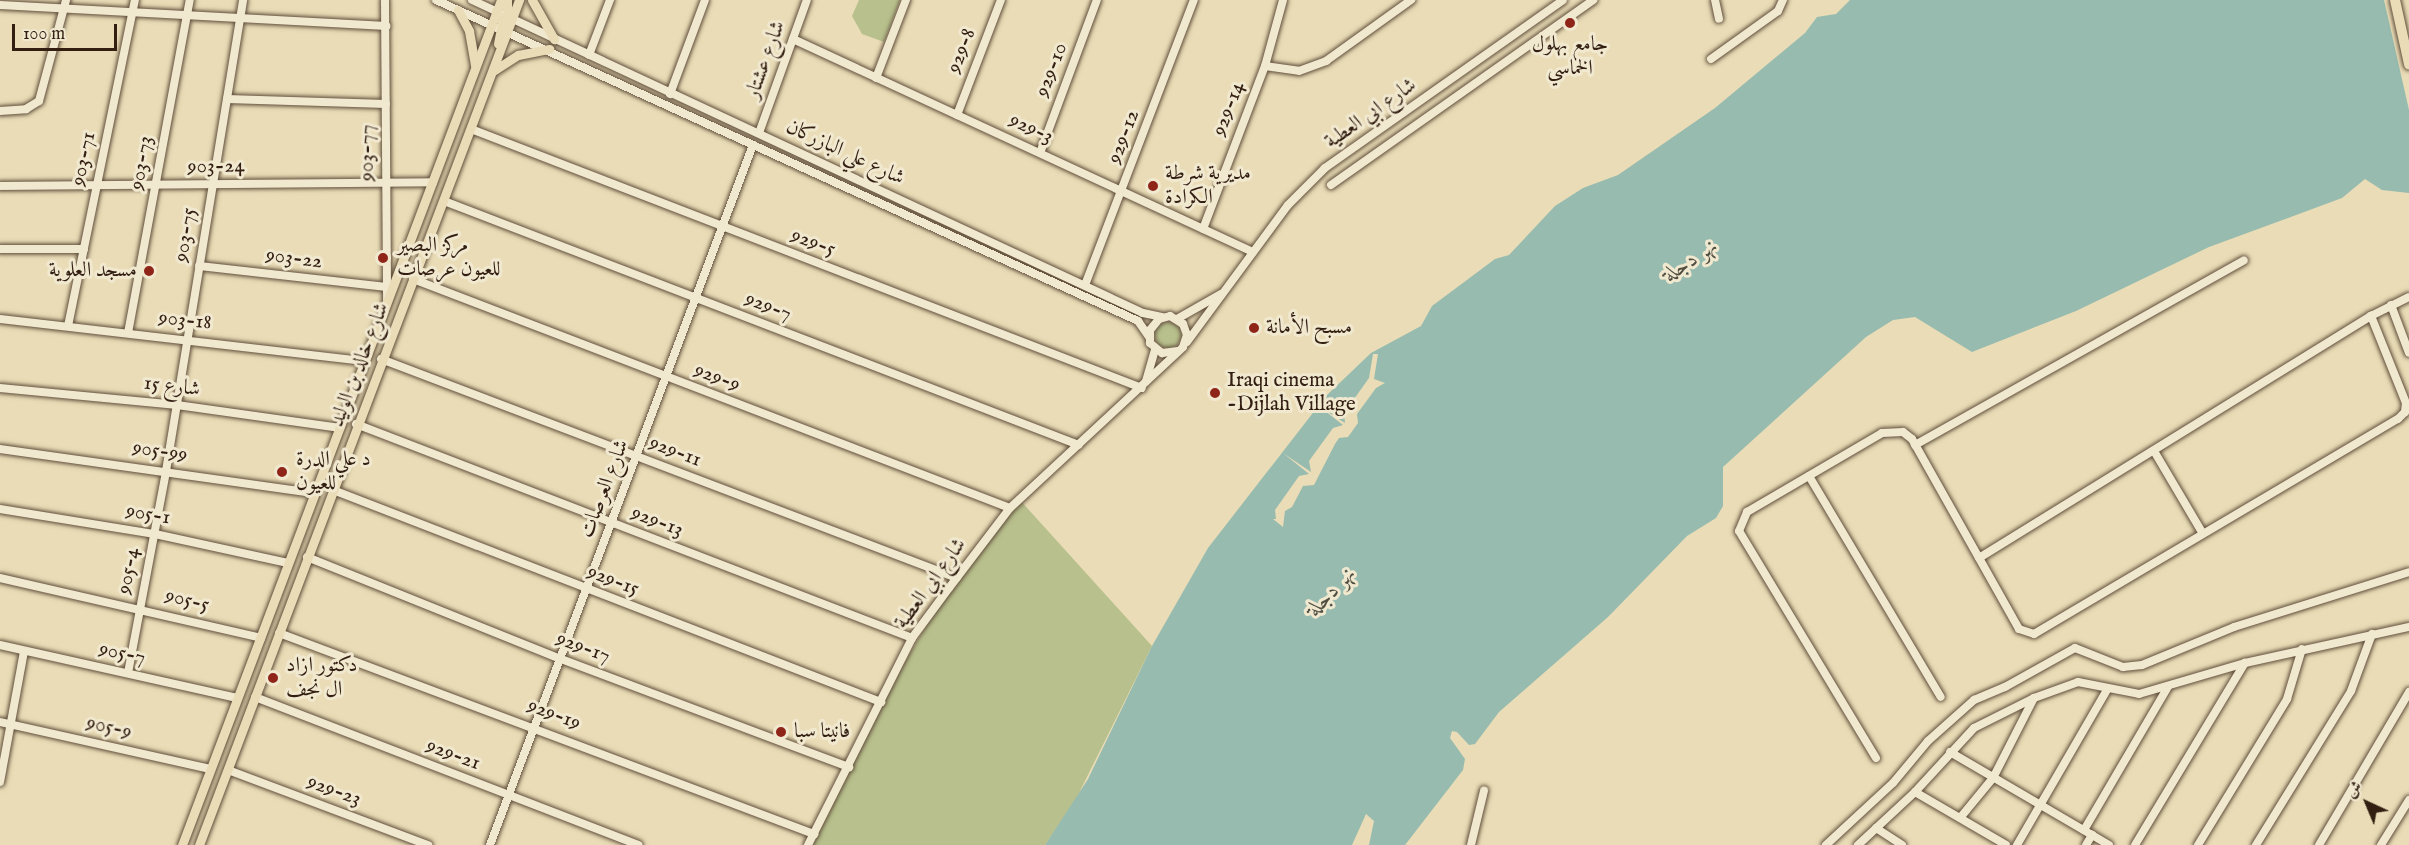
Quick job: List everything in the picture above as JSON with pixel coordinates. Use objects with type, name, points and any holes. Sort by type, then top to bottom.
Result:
[{"type":"highway","points":[[2395,0],[2409,64]]},
{"type":"main road","name":"شارع خالد بن الوليد","points":[[182,845],[501,0]]},
{"type":"main road","points":[[507,0],[510,17]]},
{"type":"main road","points":[[505,31],[519,0]]},
{"type":"main road","points":[[532,0],[554,39]]},
{"type":"main road","points":[[458,10],[469,32],[475,66]]},
{"type":"main road","points":[[496,11],[505,31]]},
{"type":"main road","name":"شارع خالد بن الوليد","points":[[199,845],[356,424],[444,201],[492,73],[505,31]]},
{"type":"main road","points":[[492,73],[518,55],[549,49]]},
{"type":"street","name":"903-71","points":[[68,326],[135,0]]},
{"type":"street","name":"903-73","points":[[128,333],[190,0]]},
{"type":"street","name":"903-75","points":[[177,405],[243,0]]},
{"type":"street","name":"903-77","points":[[385,0],[385,287],[387,306]]},
{"type":"street","name":"شارع علي البازركان","points":[[436,0],[549,49],[1138,321],[1149,337]]},
{"type":"street","name":"شارع علي البازركان","points":[[472,0],[1148,315],[1162,317]]},
{"type":"street","points":[[589,55],[610,0]]},
{"type":"street","points":[[670,94],[705,0]]},
{"type":"street","name":"شارع عشتار","points":[[759,133],[807,0]]},
{"type":"street","points":[[876,78],[906,0]]},
{"type":"street","name":"929-8","points":[[957,115],[1001,0]]},
{"type":"street","name":"929-10","points":[[1040,153],[1097,0]]},
{"type":"street","name":"929-12","points":[[1085,285],[1123,191],[1194,0]]},
{"type":"street","name":"929-14","points":[[1203,229],[1265,66],[1283,0]]},
{"type":"street","points":[[1265,66],[1299,71],[1326,61],[1411,0]]},
{"type":"street","name":"شارع ابي العطية","points":[[808,845],[912,638],[1010,508],[1142,388],[1181,348],[1229,288],[1288,205],[1325,168],[1553,3],[1563,0]]},
{"type":"street","points":[[1331,185],[1593,0]]},
{"type":"street","points":[[1715,0],[1719,19]]},
{"type":"street","points":[[1711,59],[1778,11],[1783,0]]},
{"type":"street","points":[[0,111],[26,110],[39,101],[65,4]]},
{"type":"street","points":[[0,5],[65,4],[133,12],[386,26]]},
{"type":"street","name":"929-3","points":[[793,39],[1253,252]]},
{"type":"street","points":[[228,99],[386,104]]},
{"type":"street","points":[[1392,120],[1402,135]]},
{"type":"street","name":"929-5","points":[[471,129],[1142,388]]},
{"type":"street","name":"شارع العرصات","points":[[490,845],[753,145]]},
{"type":"street","name":"903-24","points":[[0,186],[433,182]]},
{"type":"street","name":"929-7","points":[[444,201],[1079,445]]},
{"type":"street","points":[[0,249],[84,249]]},
{"type":"street","points":[[1915,445],[2244,260]]},
{"type":"street","name":"903-22","points":[[199,266],[385,287]]},
{"type":"street","name":"929-9","points":[[413,279],[666,378],[1010,508]]},
{"type":"street","name":"شارع ابي العطية","points":[[1178,319],[1229,288]]},
{"type":"street","points":[[1979,558],[2371,315],[2409,297]]},
{"type":"street","points":[[2391,305],[2409,353]]},
{"type":"street","points":[[1876,758],[1739,531],[1747,512],[1891,430],[1903,432],[1915,445],[2019,629],[2034,634],[2405,412],[2406,403],[2371,315]]},
{"type":"street","points":[[1162,317],[1178,319],[1186,331],[1181,348],[1166,354],[1155,349],[1149,337],[1151,326],[1162,317]]},
{"type":"street","name":"903-18","points":[[0,319],[365,361]]},
{"type":"street","name":"شارع ابي العطية","points":[[1142,388],[1155,349]]},
{"type":"street","name":"929-11","points":[[381,359],[957,578]]},
{"type":"street","name":"شارع 15","points":[[0,388],[177,405],[340,428]]},
{"type":"street","name":"905-4","points":[[128,673],[177,405]]},
{"type":"street","name":"929-13","points":[[356,424],[912,638]]},
{"type":"street","name":"905-99","points":[[0,449],[315,494]]},
{"type":"street","points":[[2154,451],[2203,534]]},
{"type":"street","points":[[1809,476],[1941,697]]},
{"type":"street","name":"929-15","points":[[333,490],[586,590],[881,702]]},
{"type":"street","name":"905-1","points":[[0,509],[155,534],[288,563]]},
{"type":"street","name":"929-17","points":[[307,557],[561,659],[849,766]]},
{"type":"street","points":[[1826,845],[1893,783],[1928,741],[1974,700],[2005,687],[2075,648],[2123,667],[2142,665],[2234,627],[2409,572]]},
{"type":"street","name":"905-5","points":[[0,578],[140,608],[261,638]]},
{"type":"street","points":[[1858,845],[1915,792],[1974,728],[2034,698],[2078,682],[2107,690],[2139,694],[2245,663],[2409,627]]},
{"type":"street","name":"929-19","points":[[279,633],[535,726],[814,834]]},
{"type":"street","points":[[2256,845],[2351,691],[2372,634]]},
{"type":"street","name":"905-7","points":[[0,645],[237,698]]},
{"type":"street","points":[[2198,845],[2287,699],[2302,649]]},
{"type":"street","points":[[0,782],[24,651]]},
{"type":"street","points":[[2135,845],[2245,663]]},
{"type":"street","points":[[2084,830],[2168,687]]},
{"type":"street","points":[[2017,845],[2107,690]]},
{"type":"street","points":[[2319,845],[2409,692]]},
{"type":"street","name":"929-21","points":[[255,698],[638,845]]},
{"type":"street","points":[[1960,818],[1994,778],[2034,698]]},
{"type":"street","name":"905-9","points":[[0,722],[210,770]]},
{"type":"street","points":[[1950,753],[2109,845]]},
{"type":"street","name":"929-23","points":[[228,770],[428,845]]},
{"type":"street","points":[[1471,845],[1484,791]]},
{"type":"street","points":[[1915,792],[2006,845]]},
{"type":"street","points":[[2381,845],[2409,800]]},
{"type":"street","points":[[1876,828],[1902,845]]},
{"type":"street","points":[[2086,845],[2092,835]]},
{"type":"green space","points":[[859,0],[900,0],[884,42],[862,34],[852,16]]},
{"type":"green space","points":[[1168,322],[1177,326],[1181,335],[1177,344],[1168,348],[1159,344],[1155,335],[1159,326]]},
{"type":"green space","points":[[1019,499],[1152,646],[1075,801],[1045,845],[807,845],[881,702],[949,588]]},
{"type":"water","name":"نهر دجلة","points":[[1850,0],[2409,0],[2409,193],[2382,190],[2365,179],[2342,198],[2209,247],[2076,311],[1972,352],[1915,317],[1893,320],[1866,337],[1723,467],[1723,506],[1716,518],[1687,536],[1608,617],[1499,712],[1475,744],[1469,745],[1457,732],[1452,731],[1450,738],[1465,759],[1463,770],[1405,845],[1369,845],[1374,821],[1366,814],[1352,845],[1045,845],[1088,779],[1152,646],[1208,548],[1326,396],[1371,353],[1421,326],[1432,306],[1495,259],[1509,255],[1555,206],[1583,188],[1618,175],[1715,108],[1805,33],[1817,17],[1836,14]]},
{"type":"pier","points":[[2384,0],[2409,0],[2409,110]]},
{"type":"pier","points":[[1373,354],[1378,354],[1374,379],[1385,383],[1376,388],[1357,414],[1358,423],[1348,437],[1339,438],[1314,485],[1303,486],[1292,507],[1285,511],[1283,527],[1273,519],[1276,519],[1275,510],[1299,476],[1309,474],[1283,453],[1311,472],[1309,461],[1333,428],[1343,425],[1320,407],[1345,423],[1344,413],[1369,378]]},
{"type":"place","name":"جامع بهلول الخماسي","points":[[1570,23]]},
{"type":"place","name":"مديرية شرطة الكرادة","points":[[1153,186]]},
{"type":"place","name":"مركز البصير للعيون عرصات","points":[[383,258]]},
{"type":"place","name":"مسجد العلوية","points":[[149,271]]},
{"type":"place","name":"مسبح الأمانة","points":[[1254,328]]},
{"type":"place","name":"Iraqi cinema -Dijlah Village","points":[[1215,393]]},
{"type":"place","name":"د علي الدرة للعيون","points":[[282,472]]},
{"type":"place","name":"دكتور ازاد ال نجف","points":[[273,678]]},
{"type":"place","name":"فانيتا سبا","points":[[781,732]]}]
